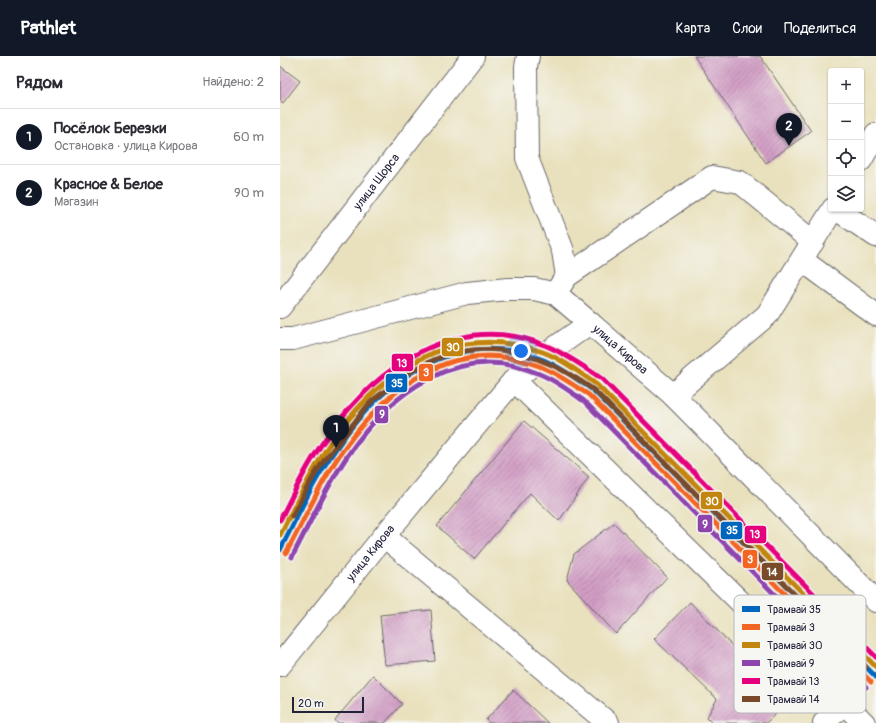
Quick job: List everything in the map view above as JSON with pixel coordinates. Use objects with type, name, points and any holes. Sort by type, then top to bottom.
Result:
[{"type":"street","name":"улица Щорса","points":[[280,307],[472,56]]},
{"type":"street","points":[[528,56],[526,67],[527,158],[563,251],[567,276]]},
{"type":"street","points":[[864,155],[876,134]]},
{"type":"street","points":[[556,294],[567,276],[712,176],[740,182],[808,251],[876,315]]},
{"type":"street","points":[[673,395],[767,315],[832,212]]},
{"type":"street","points":[[839,212],[876,236]]},
{"type":"street","points":[[284,343],[467,293],[508,289],[534,289],[556,294],[590,323]]},
{"type":"street","name":"улица Кирова","points":[[280,665],[384,536],[514,380],[539,359],[590,323],[673,395],[876,601]]},
{"type":"street","points":[[514,380],[734,595]]},
{"type":"street","points":[[384,536],[608,723]]},
{"type":"street","points":[[824,723],[834,713]]},
{"type":"street","points":[[854,713],[864,723]]},
{"type":"building","points":[[694,56],[760,56],[811,131],[766,163]]},
{"type":"building","points":[[280,66],[300,81],[283,103],[280,100]]},
{"type":"building","points":[[524,421],[589,477],[559,521],[530,493],[474,559],[437,526]]},
{"type":"building","points":[[614,523],[667,577],[616,634],[567,580],[574,554]]},
{"type":"building","points":[[690,602],[734,648],[734,713],[776,713],[766,723],[713,723],[707,717],[717,699],[654,639]]},
{"type":"building","points":[[431,610],[435,661],[385,665],[380,615]]},
{"type":"building","points":[[373,675],[402,704],[385,723],[337,723],[335,720]]},
{"type":"building","points":[[513,690],[548,723],[489,723],[486,720]]},
{"type":"tram line","name":"13","points":[[280,520],[307,468],[326,438],[346,412],[369,388],[395,367],[422,351],[451,340],[482,335],[514,336],[547,346],[576,361],[602,379],[815,595]]},
{"type":"tram line","name":"30","points":[[280,535],[317,464],[331,442],[351,416],[373,393],[397,373],[422,358],[450,348],[479,343],[510,344],[543,352],[557,358],[597,385],[805,595]]},
{"type":"tram line","name":"35","points":[[280,550],[307,497],[337,447],[356,422],[377,400],[400,380],[425,365],[451,355],[480,350],[510,351],[548,362],[593,390],[795,595]]},
{"type":"tram line","name":"14","points":[[292,516],[312,480],[328,456],[370,403],[391,386],[416,369],[441,357],[467,351],[492,350],[518,353],[569,374],[594,390],[795,595]]},
{"type":"tram line","name":"3","points":[[286,553],[335,462],[361,426],[382,405],[404,386],[428,372],[453,361],[480,356],[509,358],[546,369],[565,379],[589,395],[786,595]]},
{"type":"tram line","name":"9","points":[[292,557],[325,492],[340,467],[365,432],[385,411],[406,393],[429,378],[454,368],[481,363],[508,365],[549,378],[584,401],[775,595]]},
{"type":"tram line","name":"13","points":[[866,647],[876,657]]},
{"type":"tram line","name":"30","points":[[866,657],[876,667]]},
{"type":"tram line","name":"35","points":[[866,667],[876,677]]},
{"type":"tram line","name":"3","points":[[866,677],[871,682]]},
{"type":"place","name":"Красное & Белое","points":[[789,146]]},
{"type":"place","name":"Посёлок Березки","points":[[336,448]]}]
